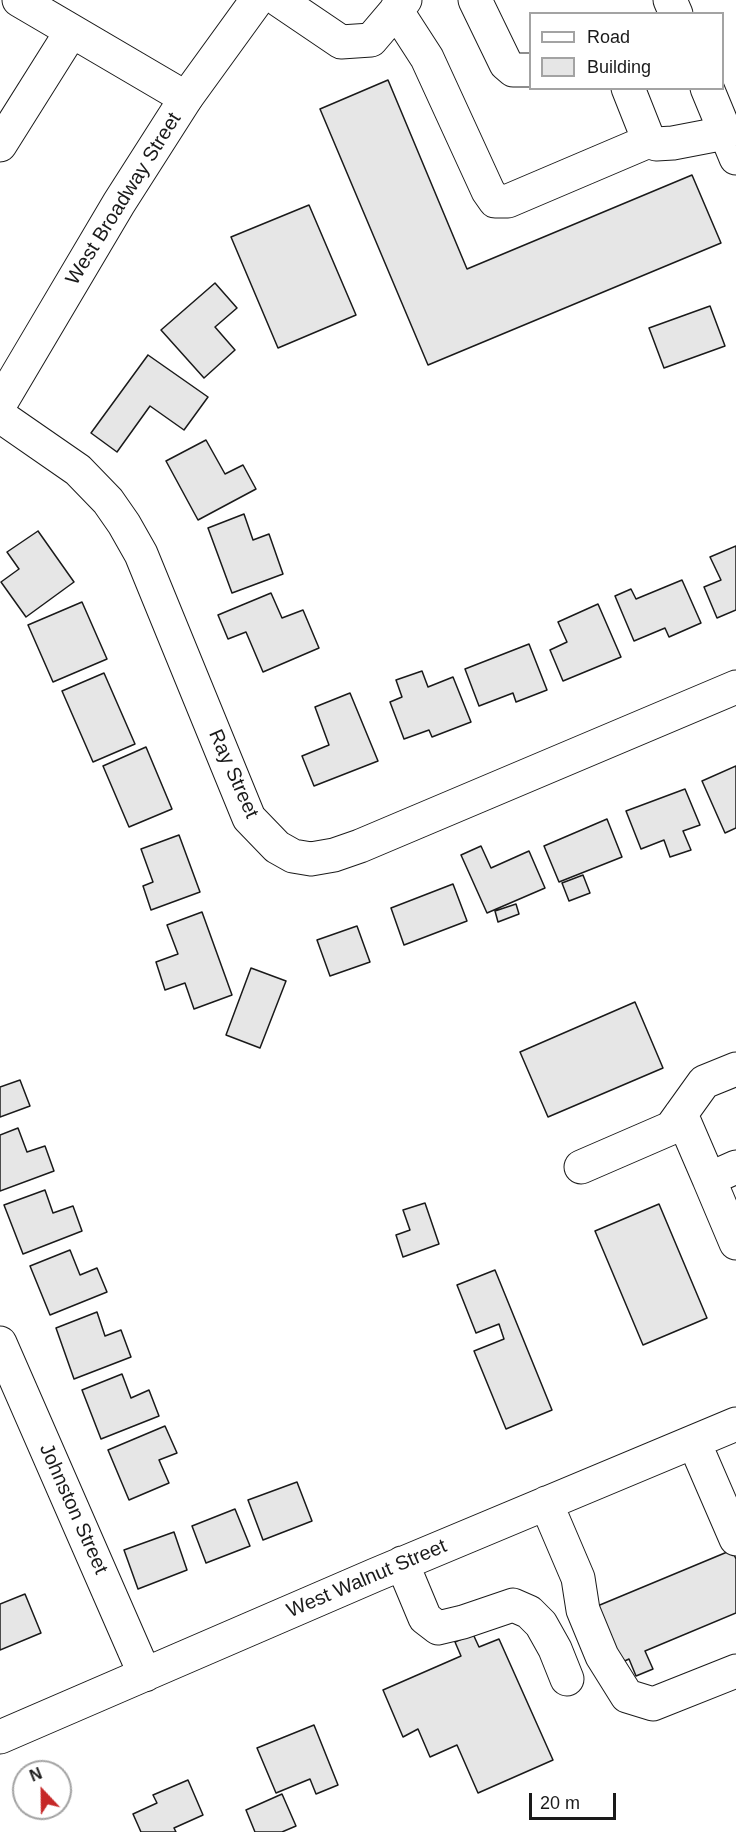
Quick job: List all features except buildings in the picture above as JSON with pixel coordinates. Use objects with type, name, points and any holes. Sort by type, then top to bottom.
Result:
[{"type":"street","points":[[19,0],[186,98]]},
{"type":"street","name":"West Broadway Street","points":[[0,404],[119,203],[186,98],[257,0]]},
{"type":"street","points":[[279,0],[341,42],[371,40],[400,5],[488,191],[495,201],[508,201],[649,141]]},
{"type":"street","points":[[475,0],[506,64],[513,70],[529,70]]},
{"type":"street","points":[[0,145],[71,32]]},
{"type":"street","points":[[629,90],[649,141],[656,144],[731,145],[708,90]]},
{"type":"street","name":"Ray Street","points":[[0,416],[78,470],[108,501],[124,524],[141,554],[249,818],[277,847],[293,856],[311,859],[334,855],[360,846],[736,687]]},
{"type":"street","points":[[581,1167],[671,1128],[704,1082],[736,1069]]},
{"type":"street","points":[[681,1114],[723,1173],[736,1243]]},
{"type":"street","name":"Johnston Street","points":[[0,1343],[145,1675]]},
{"type":"street","name":"West Walnut Street","points":[[0,1737],[402,1563],[736,1424]]},
{"type":"street","points":[[694,1442],[736,1539]]},
{"type":"street","points":[[546,1503],[578,1578],[583,1610],[602,1656],[627,1696],[653,1704],[736,1671]]},
{"type":"street","points":[[402,1563],[425,1618],[438,1628],[513,1605],[529,1612],[542,1624],[567,1679]]}]
